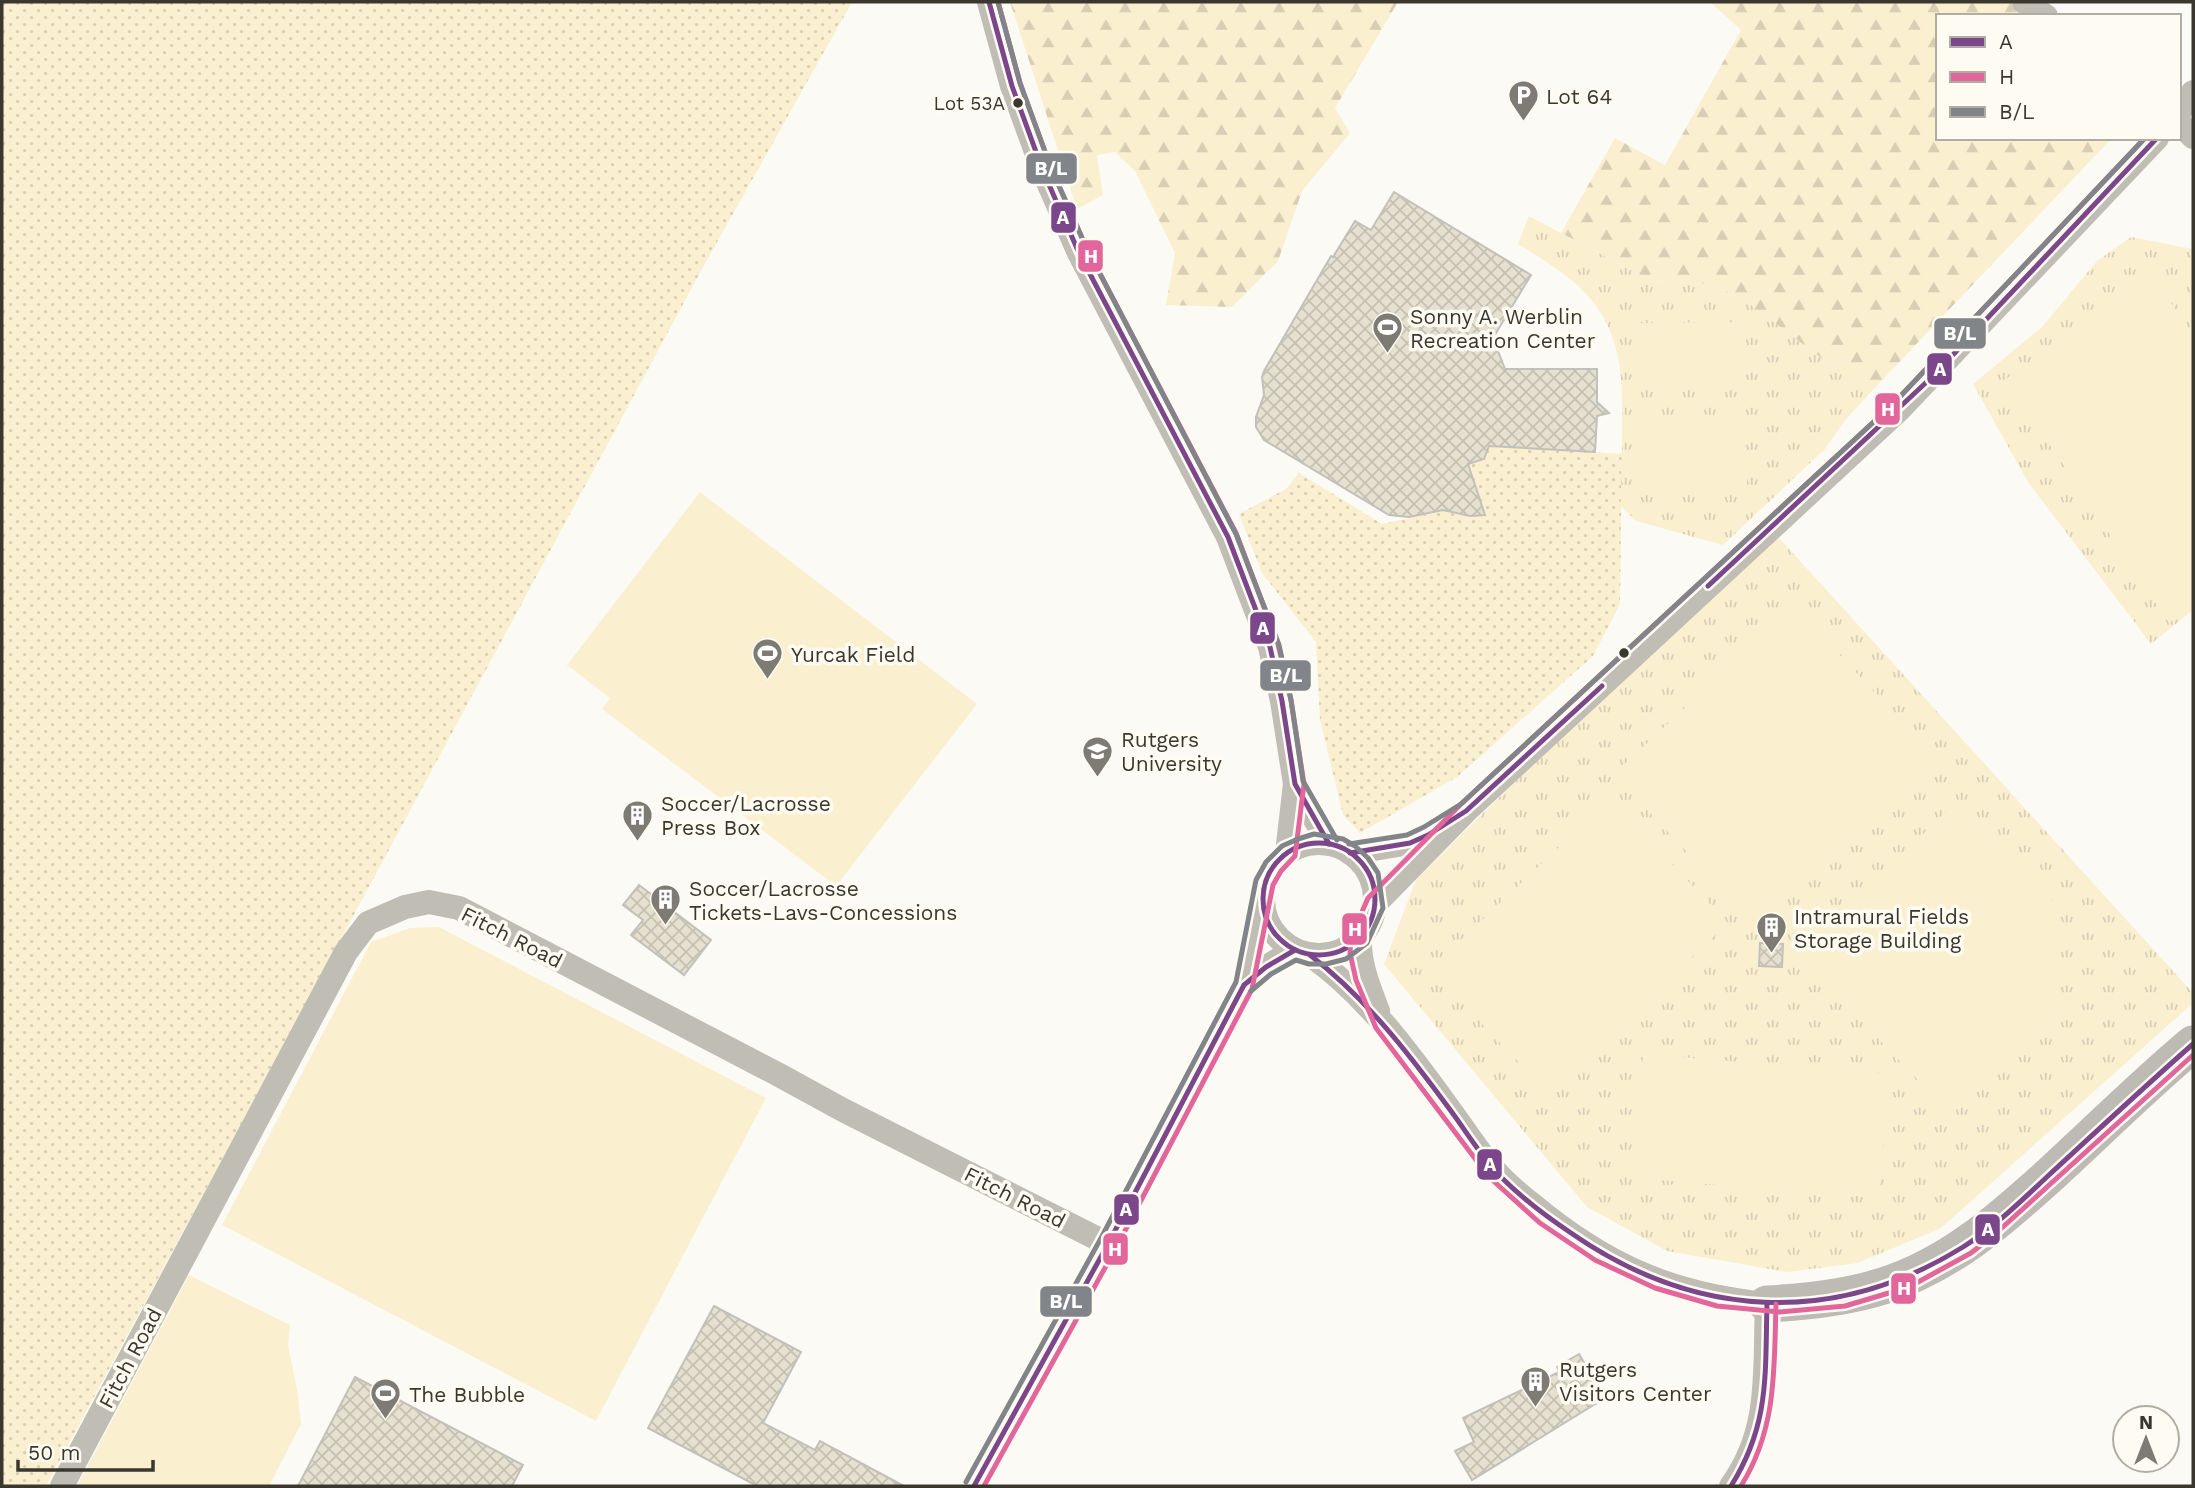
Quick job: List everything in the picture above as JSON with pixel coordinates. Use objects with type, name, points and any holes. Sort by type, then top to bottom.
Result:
[{"type":"highway","points":[[1767,1304],[1820,1300],[1859,1293],[1885,1286],[1938,1262],[1987,1230],[2018,1205],[2193,1044]]},
{"type":"street","points":[[989,2],[1012,86],[1042,171],[1069,230],[1233,550],[1270,647],[1282,701],[1295,784],[1287,853]]},
{"type":"street","points":[[2024,2],[2043,14]]},
{"type":"street","points":[[2181,109],[2193,92]]},
{"type":"street","points":[[1384,1024],[1365,978],[1359,952],[1360,938],[1375,904],[1466,811],[1899,410],[2155,140]]},
{"type":"street","points":[[1295,784],[1339,849],[1362,864],[1371,878],[1375,904]]},
{"type":"street","points":[[974,1486],[1108,1244],[1244,985],[1265,882],[1274,866],[1287,853],[1314,844],[1339,849],[1410,843],[1466,811]]},
{"type":"street","points":[[1262,900],[1271,930],[1282,942],[1336,973],[1384,1024],[1495,1171],[1531,1204],[1591,1248],[1663,1284],[1705,1296],[1767,1304],[1763,1415],[1754,1444],[1731,1486]]},
{"type":"street","name":"Fitch Road","points":[[62,1486],[346,952],[368,923],[405,907],[429,902],[459,908],[843,1110],[1108,1244]]},
{"type":"street","points":[[1244,985],[1266,967],[1303,953],[1326,955],[1342,951],[1360,938]]},
{"type":"green space","points":[[2,2],[852,2],[702,269],[46,1486],[2,1486]]},
{"type":"green space","points":[[1010,2],[1398,2],[1335,108],[1350,133],[1302,191],[1278,261],[1232,307],[1166,305],[1175,253],[1135,171],[1115,152],[1097,155],[1103,195],[1077,209]]},
{"type":"green space","points":[[1710,2],[2009,2],[2030,14],[1936,14],[1936,140],[2110,140],[1869,394],[1743,299],[1710,284],[1651,281],[1561,233],[1615,138],[1665,165],[1741,30]]},
{"type":"green space","points":[[1529,216],[1651,281],[1710,284],[1743,299],[1869,394],[1847,418],[1824,450],[1723,545],[1636,521],[1621,506],[1622,395],[1614,342],[1599,310],[1580,287],[1518,244]]},
{"type":"green space","points":[[2131,237],[2193,249],[2193,610],[2151,644],[2028,482],[1973,384],[2042,327],[2097,261]]},
{"type":"green space","points":[[2156,280],[2193,336],[2193,607],[2169,623],[2006,379]]},
{"type":"green space","points":[[1744,322],[1745,384],[1640,385],[1639,323]]},
{"type":"green space","points":[[1746,421],[1747,489],[1638,491],[1637,423]]},
{"type":"green space","points":[[1494,432],[1510,447],[1622,454],[1620,604],[1593,656],[1457,777],[1360,833],[1343,815],[1320,720],[1316,642],[1262,573],[1239,514],[1286,489],[1299,473],[1382,524],[1447,510],[1465,515],[1485,514],[1466,460]]},
{"type":"green space","name":"Yurcak Field","points":[[700,492],[977,704],[836,886],[602,709],[610,698],[567,665]]},
{"type":"green space","points":[[1770,528],[2193,993],[2193,1003],[1941,1228],[1858,1263],[1787,1272],[1667,1251],[1587,1207],[1384,964],[1416,880]]},
{"type":"green space","points":[[1794,606],[1935,757],[1755,925],[1614,774]]},
{"type":"green space","points":[[1610,799],[1728,923],[1548,1093],[1430,969]]},
{"type":"green space","points":[[1959,799],[2053,902],[2052,1017],[1948,1111],[1810,968],[1804,954],[1813,941]]},
{"type":"green space","points":[[439,927],[766,1098],[596,1421],[222,1225],[371,942],[410,928]]},
{"type":"green space","points":[[1643,1054],[1889,1074],[1879,1198],[1633,1178]]},
{"type":"green space","points":[[189,1275],[290,1325],[288,1345],[301,1424],[269,1486],[77,1486]]},
{"type":"building","name":"Sonny A. Werblin Recreation Center","points":[[1394,192],[1531,275],[1493,338],[1505,369],[1597,369],[1597,402],[1609,413],[1597,416],[1595,452],[1489,446],[1484,459],[1468,464],[1485,515],[1470,516],[1443,510],[1409,517],[1389,515],[1264,440],[1256,427],[1256,417],[1264,395],[1264,371],[1331,256],[1333,257],[1355,221],[1371,230]]},
{"type":"building","name":"Soccer/Lacrosse Tickets-Lavs-Concessions","points":[[639,885],[711,940],[684,975],[631,935],[643,920],[623,905]]},
{"type":"building","name":"Intramural Fields Storage Building","points":[[1760,943],[1783,944],[1782,967],[1759,966]]},
{"type":"building","points":[[714,1306],[801,1352],[763,1423],[815,1450],[820,1441],[904,1486],[757,1486],[648,1428]]},
{"type":"building","name":"Rutgers Visitors Center","points":[[1579,1354],[1605,1398],[1472,1480],[1455,1451],[1474,1442],[1463,1418],[1559,1372],[1557,1367]]},
{"type":"building","name":"The Bubble","points":[[355,1377],[523,1465],[512,1486],[298,1486]]},
{"type":"transit line","name":"A","points":[[989,2],[1012,86],[1043,171],[1079,253],[1228,537],[1270,647],[1282,701],[1295,784],[1329,844]]},
{"type":"transit line","name":"H","points":[[984,1486],[1116,1248],[1252,989],[1273,885],[1295,856],[1304,784],[1291,700],[1278,644],[1236,533],[1087,249],[1051,168],[1020,83],[998,2]]},
{"type":"transit line","name":"B/L","points":[[998,2],[1020,83],[1051,168],[1087,249],[1236,534],[1279,645],[1291,700],[1303,781],[1337,840]]},
{"type":"transit line","name":"H","points":[[2143,140],[1893,404],[1460,805],[1368,898],[1351,937],[1350,953],[1356,980],[1376,1028],[1489,1177],[1540,1223],[1595,1260],[1655,1288],[1717,1306],[1780,1312],[1845,1306],[1909,1287],[1971,1253],[1994,1235],[2193,1055]]},
{"type":"transit line","name":"B/L","points":[[1349,844],[1407,835],[1461,804],[1893,404],[2143,140]]},
{"type":"transit line","name":"A","points":[[1708,586],[1932,377],[2155,140]]},
{"type":"transit line","name":"A","points":[[1350,853],[1410,843],[1466,811],[1602,686]]},
{"type":"transit line","name":"B/L","points":[[966,1482],[1100,1240],[1236,982],[1256,880],[1266,862],[1282,846],[1314,834],[1343,839],[1355,846],[1368,858],[1378,873],[1383,908],[1367,943],[1346,959],[1326,964],[1309,964],[1296,960],[1271,974],[1251,991]]},
{"type":"transit line","name":"A","points":[[1319,843],[1340,848],[1358,860],[1370,878],[1375,899],[1370,920],[1358,938],[1340,950],[1319,955],[1298,950],[1280,938],[1268,920],[1263,899],[1268,878],[1280,860],[1298,848],[1319,843]]},
{"type":"transit line","name":"A","points":[[974,1486],[1108,1244],[1244,985],[1266,967],[1295,950]]},
{"type":"transit line","name":"A","points":[[1310,955],[1369,1009],[1419,1069],[1495,1170],[1544,1214],[1618,1262],[1666,1283],[1716,1296],[1765,1302],[1815,1300],[1865,1291],[1914,1273],[1963,1247],[2008,1213],[2193,1044]]},
{"type":"transit line","name":"A","points":[[1731,1486],[1744,1463],[1759,1420],[1765,1376],[1767,1304]]},
{"type":"transit line","name":"H","points":[[1741,1486],[1753,1464],[1767,1420],[1774,1375],[1776,1304]]},
{"type":"place","name":"Lot 53A","points":[[1018,103]]},
{"type":"place","name":"Lot 64","points":[[1523,123]]},
{"type":"place","name":"Sonny A. Werblin Recreation Center","points":[[1387,355]]},
{"type":"place","name":"Yurcak Field","points":[[768,681]]},
{"type":"place","name":"Rutgers University","points":[[1098,778]]},
{"type":"place","name":"Soccer/Lacrosse Press Box","points":[[638,842]]},
{"type":"place","name":"Soccer/Lacrosse Tickets-Lavs-Concessions","points":[[666,927]]},
{"type":"place","name":"Intramural Fields Storage Building","points":[[1771,955]]},
{"type":"place","name":"Rutgers Visitors Center","points":[[1536,1408]]},
{"type":"place","name":"The Bubble","points":[[386,1421]]}]
